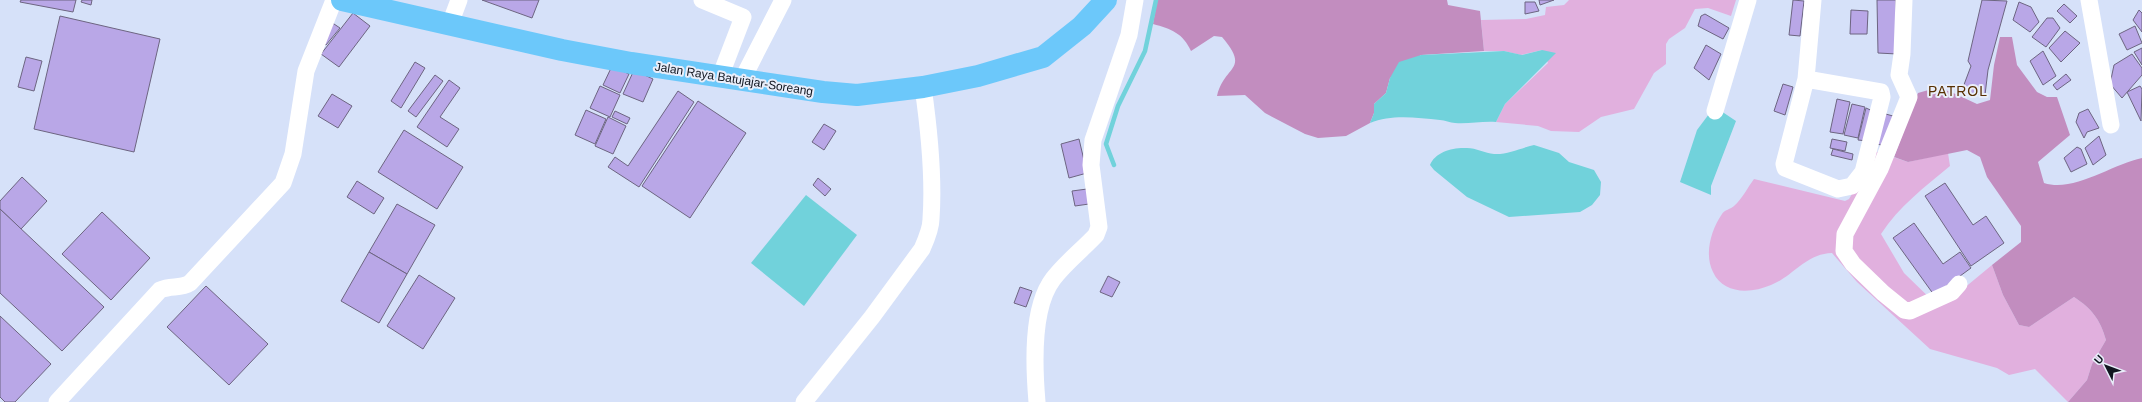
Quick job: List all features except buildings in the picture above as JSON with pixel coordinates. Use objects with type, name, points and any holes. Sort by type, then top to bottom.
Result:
[{"type":"highway","name":"Jalan Raya Batujajar-Soreang","points":[[342,0],[380,4],[450,24],[562,50],[742,80],[857,95],[924,87],[985,75],[1043,58],[1082,26],[1106,0]]},
{"type":"street","points":[[57,402],[160,290],[168,287],[183,287],[190,282],[283,183],[293,154],[306,71],[334,0]]},
{"type":"street","points":[[450,24],[459,0]]},
{"type":"street","points":[[702,0],[743,17],[720,76]]},
{"type":"street","points":[[742,80],[783,0]]},
{"type":"street","points":[[1037,402],[1034,362],[1040,313],[1052,280],[1096,235],[1098,227],[1091,165],[1093,140],[1129,35],[1135,0]]},
{"type":"street","points":[[1715,111],[1748,0]]},
{"type":"street","points":[[1806,79],[1881,92],[1882,97],[1864,172],[1852,186],[1838,189],[1785,168],[1784,164],[1806,79],[1814,0]]},
{"type":"street","points":[[1904,0],[1902,54],[1899,75],[1909,97],[1880,168],[1845,234],[1844,251],[1853,264],[1883,293],[1904,310],[1910,310],[1952,292],[1959,284]]},
{"type":"street","points":[[2089,0],[2111,125]]},
{"type":"street","points":[[804,402],[872,317],[922,249],[931,221],[929,126],[924,87]]},
{"type":"shaded area","points":[[1157,0],[1447,0],[1448,5],[1480,11],[1484,51],[1421,55],[1390,78],[1386,93],[1374,104],[1374,113],[1370,123],[1346,136],[1318,138],[1305,134],[1265,113],[1245,95],[1217,96],[1220,86],[1233,68],[1235,62],[1230,48],[1222,37],[1214,36],[1191,51],[1184,40],[1176,33],[1153,24]]},
{"type":"shaded area","points":[[1569,0],[1736,0],[1731,16],[1708,8],[1695,9],[1685,28],[1669,39],[1666,44],[1666,64],[1654,73],[1634,109],[1601,117],[1579,132],[1551,131],[1538,126],[1496,122],[1505,104],[1548,63],[1542,50],[1521,55],[1504,51],[1484,51],[1481,20],[1526,19],[1545,15],[1546,7],[1564,5]]},
{"type":"shaded area","points":[[2000,37],[2012,37],[2017,65],[2037,92],[2047,97],[2057,97],[2070,135],[2038,162],[2044,183],[2056,185],[2080,181],[2130,161],[2142,158],[2142,402],[2068,402],[2087,380],[2092,364],[2106,340],[2104,333],[2098,320],[2090,310],[2074,297],[2029,327],[2019,325],[2003,295],[1992,265],[2021,242],[2021,226],[1987,177],[1980,157],[1967,150],[1908,162],[1894,157],[1918,93],[1932,89],[1949,91],[1977,104],[1990,100],[1994,65]]},
{"type":"shaded area","points":[[1542,50],[1556,53],[1505,104],[1496,122],[1451,123],[1442,120],[1405,117],[1387,118],[1370,123],[1374,113],[1374,104],[1386,93],[1390,78],[1399,62],[1421,55],[1504,51],[1522,55]]},
{"type":"shaded area","points":[[1721,111],[1736,121],[1711,186],[1711,195],[1680,182],[1697,130],[1709,114]]},
{"type":"shaded area","points":[[1534,145],[1559,153],[1569,162],[1594,170],[1601,182],[1600,195],[1592,205],[1580,212],[1509,217],[1467,197],[1430,165],[1432,160],[1440,154],[1456,148],[1470,148],[1499,154]]},
{"type":"shaded area","points":[[1872,150],[1908,162],[1948,153],[1950,166],[1904,206],[1881,234],[1904,273],[1938,306],[1963,289],[1992,265],[2003,295],[2019,325],[2029,327],[2074,297],[2086,306],[2098,320],[2106,340],[2092,364],[2087,380],[2068,402],[2035,369],[2009,375],[1997,368],[1930,349],[1857,282],[1832,253],[1814,257],[1779,281],[1763,288],[1746,291],[1738,290],[1723,285],[1718,279],[1710,265],[1709,258],[1712,235],[1718,220],[1723,213],[1737,203],[1754,179],[1845,201],[1849,199],[1867,169]]},
{"type":"shaded area","points":[[806,195],[857,235],[804,306],[751,263]]},
{"type":"waterway","points":[[1114,165],[1106,144],[1118,106],[1145,51],[1156,0]]},
{"type":"district","name":"PATROL","points":[[1958,91]]}]
